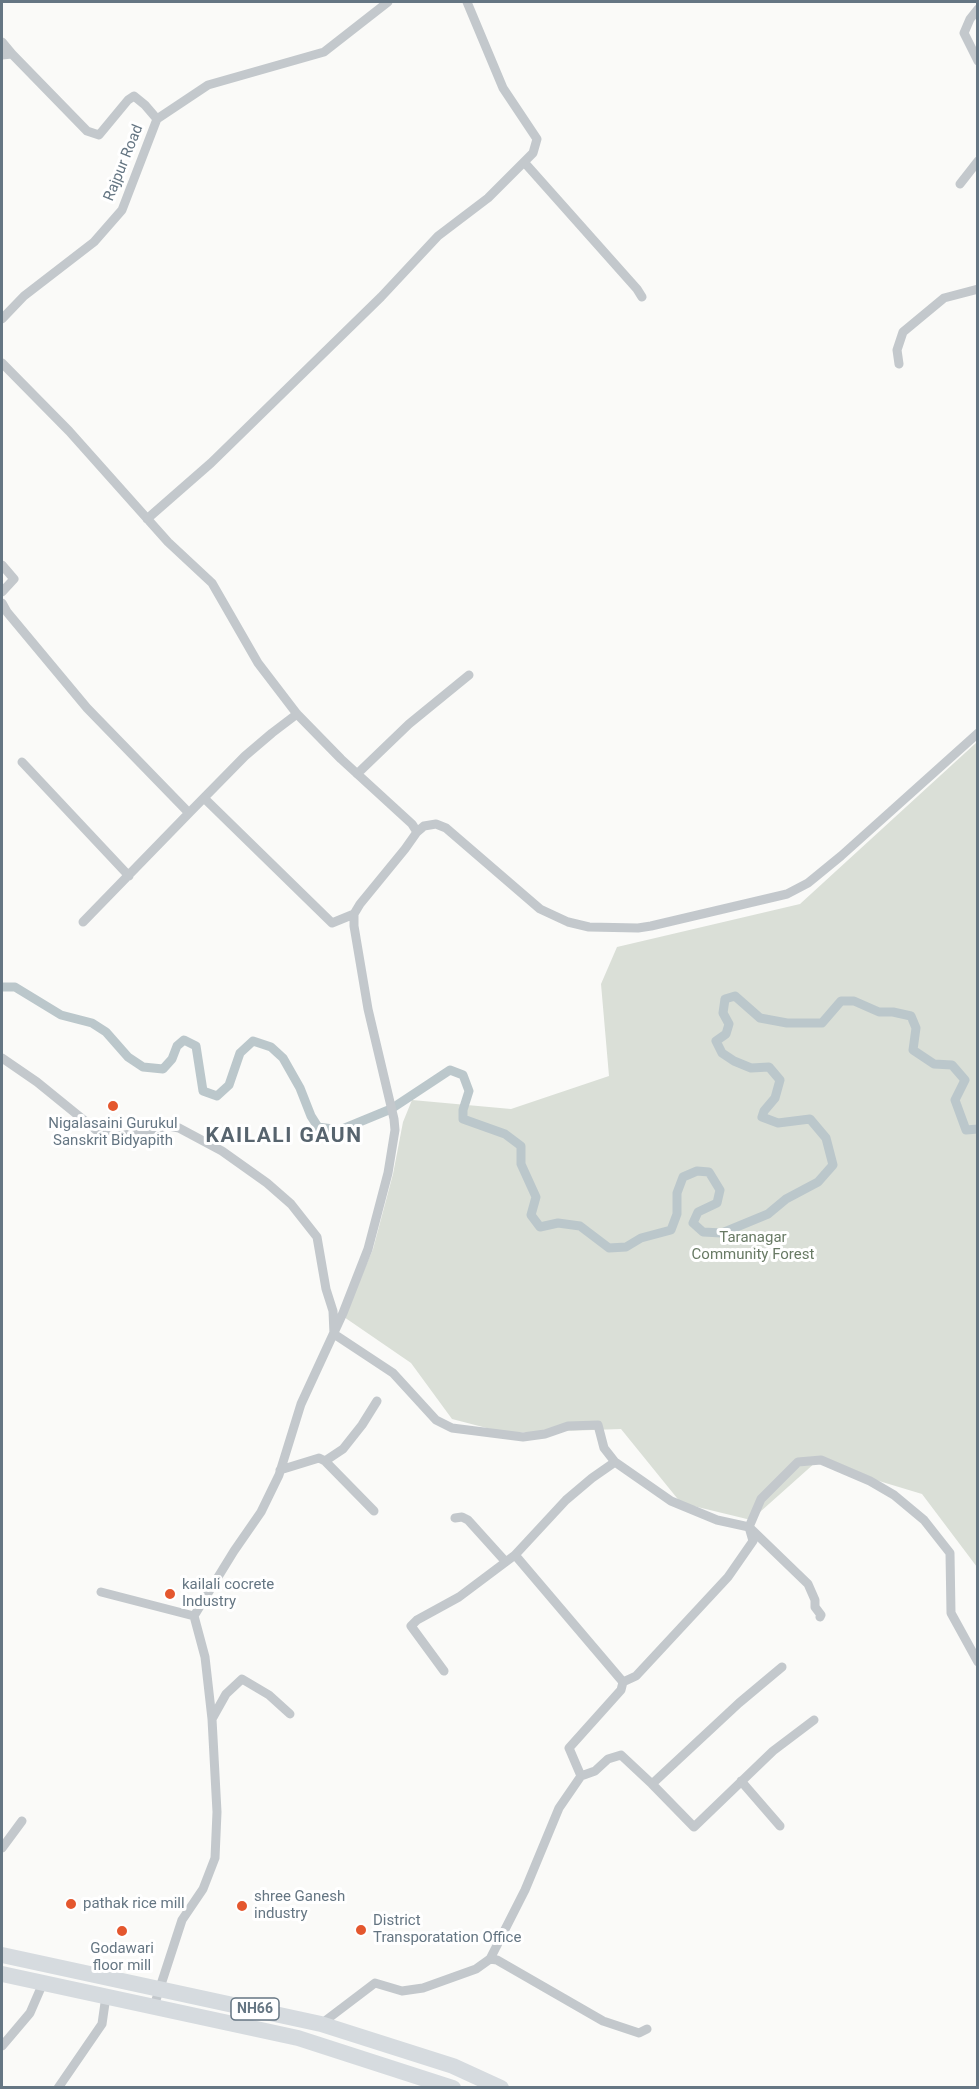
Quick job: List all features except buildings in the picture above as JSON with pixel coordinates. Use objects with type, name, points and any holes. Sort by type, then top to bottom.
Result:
[{"type":"highway","name":"NH66","points":[[2,1955],[321,2024],[453,2066],[501,2088]]},
{"type":"highway","name":"NH66","points":[[2,1974],[298,2038],[453,2088]]},
{"type":"street","name":"Rajpur Road","points":[[2,319],[24,296],[94,242],[122,210],[157,119],[208,85],[324,52],[388,2]]},
{"type":"street","points":[[147,519],[211,463],[381,297],[438,236],[488,198],[533,153],[537,139],[503,88],[467,2]]},
{"type":"street","points":[[978,9],[970,19],[964,33],[978,61]]},
{"type":"street","points":[[2,42],[87,131],[99,135],[134,96],[157,119]]},
{"type":"street","points":[[2,56],[12,54]]},
{"type":"street","points":[[960,184],[978,161]]},
{"type":"street","points":[[524,162],[642,297]]},
{"type":"street","points":[[899,364],[897,350],[903,332],[944,298],[978,289]]},
{"type":"street","points":[[2,363],[69,431],[168,542],[212,583],[258,663],[297,714],[357,774],[412,824],[417,832]]},
{"type":"street","points":[[2,565],[14,579],[2,592]]},
{"type":"street","points":[[2,603],[87,708],[189,813]]},
{"type":"street","points":[[357,774],[409,724],[469,675]]},
{"type":"street","points":[[83,922],[245,756],[297,714]]},
{"type":"street","points":[[154,2006],[182,1920],[203,1889],[215,1858],[217,1812],[212,1719],[205,1657],[194,1616],[210,1587],[261,1512],[280,1470],[301,1404],[334,1334],[368,1249],[388,1173],[395,1130],[394,1119],[368,1009],[354,926],[354,914],[360,904],[417,832],[424,826],[436,824],[446,828],[540,909],[568,922],[589,927],[651,926],[787,894],[807,883],[841,856],[978,733]]},
{"type":"street","points":[[22,762],[129,876]]},
{"type":"street","points":[[204,798],[332,923],[354,914]]},
{"type":"street","points":[[2,1058],[101,1134],[120,1136],[169,1126],[179,1128],[222,1150],[267,1183],[291,1204],[317,1237],[326,1289],[333,1311],[334,1334]]},
{"type":"street","points":[[334,1334],[393,1373],[436,1420],[452,1428],[523,1437],[546,1434],[568,1426],[598,1425],[604,1448],[615,1462],[671,1501],[717,1520],[749,1527],[808,1584],[820,1617]]},
{"type":"street","points":[[325,1461],[344,1449],[377,1401]]},
{"type":"street","points":[[280,1470],[319,1458],[325,1461],[374,1511]]},
{"type":"street","points":[[623,1682],[636,1676],[728,1577],[753,1541],[749,1527],[761,1500],[798,1462],[821,1460],[870,1481],[894,1495],[924,1520],[950,1553],[951,1613],[978,1662]]},
{"type":"street","points":[[444,1671],[411,1626],[417,1620],[459,1597],[515,1555],[566,1500],[615,1462]]},
{"type":"street","points":[[455,1518],[462,1517],[468,1520],[505,1561]]},
{"type":"street","points":[[515,1555],[623,1682]]},
{"type":"street","points":[[101,1592],[194,1616]]},
{"type":"street","points":[[652,1784],[739,1703],[782,1667]]},
{"type":"street","points":[[212,1719],[226,1694],[242,1679],[268,1695],[290,1714]]},
{"type":"street","points":[[581,1776],[569,1748],[621,1690],[623,1682]]},
{"type":"street","points":[[321,2024],[375,1983],[402,1991],[423,1988],[476,1969],[490,1959],[525,1890],[560,1808],[581,1776],[595,1771],[608,1759],[621,1755],[694,1827],[773,1751],[814,1720]]},
{"type":"street","points":[[741,1782],[780,1826]]},
{"type":"street","points":[[2,1848],[22,1821]]},
{"type":"street","points":[[490,1959],[496,1960],[603,2021],[639,2033],[647,2029]]},
{"type":"street","points":[[2,2046],[30,2013],[43,1983]]},
{"type":"street","points":[[58,2088],[102,2024],[106,1996]]},
{"type":"green space","name":"Taranagar Community Forest","points":[[977,742],[977,1567],[922,1494],[816,1462],[751,1520],[681,1503],[621,1429],[506,1433],[452,1419],[411,1363],[344,1317],[373,1249],[393,1174],[403,1122],[412,1100],[511,1109],[609,1076],[601,984],[617,947],[800,904]]},
{"type":"waterway","points":[[2,987],[15,987],[61,1015],[92,1023],[106,1032],[128,1057],[143,1067],[163,1069],[172,1059],[177,1046],[184,1040],[196,1046],[203,1091],[217,1096],[229,1085],[240,1053],[253,1041],[271,1047],[283,1058],[318,1127],[340,1130],[391,1109],[450,1070],[463,1075],[469,1091],[463,1110],[463,1119],[505,1134],[521,1146],[521,1164],[536,1197],[531,1215],[540,1227],[558,1223],[580,1226],[609,1248],[626,1247],[641,1238],[671,1230],[677,1214],[677,1193],[683,1177],[697,1171],[709,1172],[720,1190],[717,1203],[698,1212],[693,1223],[703,1232],[722,1233],[768,1214],[786,1199],[818,1182],[833,1165],[826,1138],[810,1119],[778,1123],[762,1117],[775,1098],[780,1080],[769,1067],[751,1068],[722,1053],[716,1041],[726,1034],[729,1024],[723,1013],[725,999],[735,996],[760,1018],[787,1023],[822,1023],[841,1001],[854,1001],[879,1012],[911,1016],[916,1028],[913,1050],[934,1064],[952,1065],[965,1080],[955,1100],[966,1130],[978,1129]]},
{"type":"place","name":"Nigalasaini Gurukul Sanskrit Bidyapith","points":[[113,1106]]},
{"type":"place","name":"kailali cocrete Industry","points":[[170,1594]]},
{"type":"place","name":"pathak rice mill","points":[[71,1904]]},
{"type":"place","name":"shree Ganesh industry","points":[[242,1906]]},
{"type":"place","name":"District Transporatation Office","points":[[361,1930]]},
{"type":"place","name":"Godawari floor mill","points":[[122,1931]]},
{"type":"district","name":"KAILALI GAUN","points":[[284,1137]]}]
